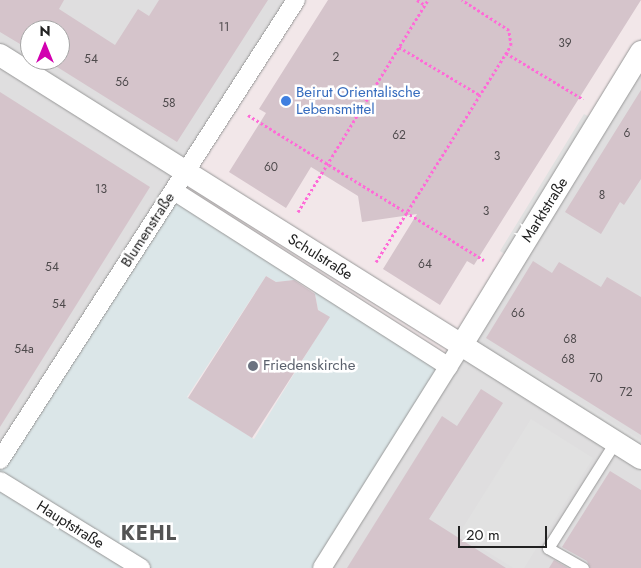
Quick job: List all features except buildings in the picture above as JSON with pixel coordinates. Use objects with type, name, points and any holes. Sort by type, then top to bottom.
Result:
[{"type":"street","name":"Blumenstraße","points":[[0,460],[296,0]]},
{"type":"street","name":"Marktstraße","points":[[322,568],[449,367],[641,52]]},
{"type":"street","name":"Schulstraße","points":[[0,55],[641,458]]},
{"type":"street","points":[[174,191],[449,367]]},
{"type":"street","name":"Hauptstraße","points":[[0,481],[141,568]]},
{"type":"lane","points":[[583,568],[548,548],[615,442]]},
{"type":"path","points":[[417,0],[425,5]]},
{"type":"path","points":[[285,234],[428,0]]},
{"type":"path","points":[[363,284],[511,45],[509,30],[462,0]]},
{"type":"path","points":[[399,47],[480,95]]},
{"type":"path","points":[[506,53],[604,112]]},
{"type":"path","points":[[229,103],[505,274]]},
{"type":"shaded area","points":[[0,0],[288,0],[0,450]]},
{"type":"shaded area","points":[[641,38],[641,568],[312,568]]},
{"type":"shaded area","points":[[584,114],[593,119],[508,256],[500,251]]},
{"type":"shaded area","points":[[174,191],[449,367],[322,568],[0,568],[0,460]],"holes":[[[266,276],[276,282],[298,280],[314,289],[318,310],[329,317],[254,439],[187,397]]]},
{"type":"shaded area","points":[[513,361],[641,440],[641,450],[499,363]]},
{"type":"shaded area","points":[[531,419],[593,458],[524,568],[513,568],[459,534]]},
{"type":"place","name":"Beirut Orientalische Lebensmittel","points":[[286,101]]},
{"type":"place","name":"Friedenskirche","points":[[253,366]]},
{"type":"district","name":"KEHL","points":[[149,533]]}]
